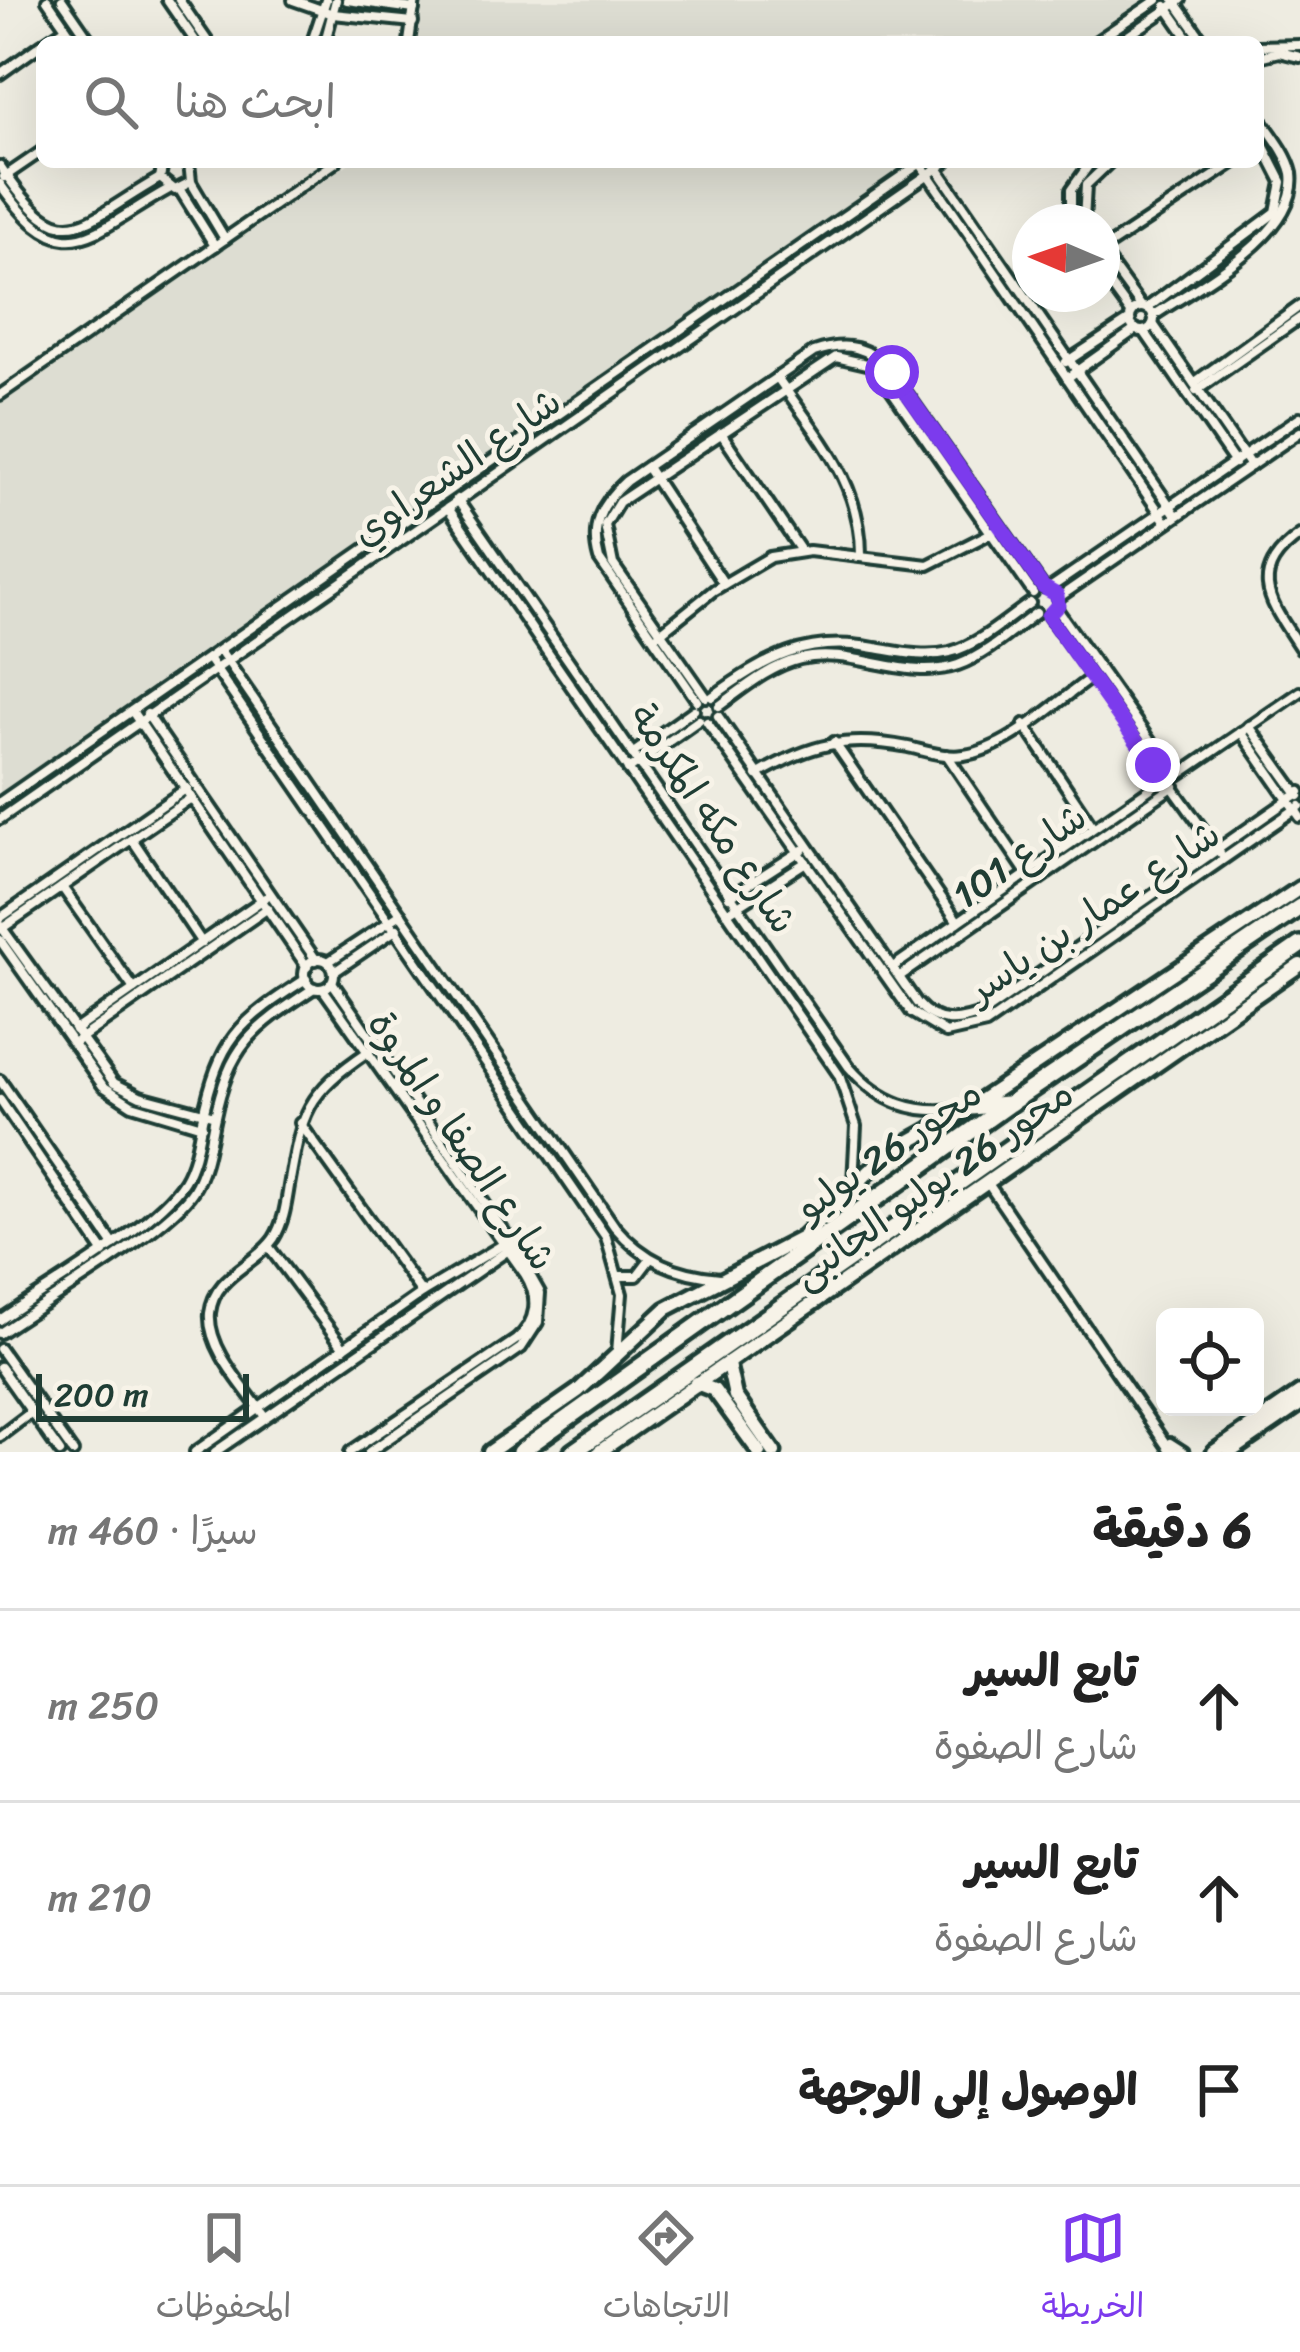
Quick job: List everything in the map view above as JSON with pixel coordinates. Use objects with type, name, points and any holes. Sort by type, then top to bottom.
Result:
[{"type":"highway","name":"محور 26 يوليو","points":[[520,1452],[583,1398],[1222,952],[1300,907]]},
{"type":"highway","name":"محور 26 يوليو","points":[[573,1452],[1028,1144],[1175,1041],[1300,945]]},
{"type":"highway","points":[[970,1107],[1009,1104]]},
{"type":"street","points":[[62,0],[87,36]]},
{"type":"street","points":[[167,0],[192,36]]},
{"type":"street","points":[[179,0],[204,36]]},
{"type":"street","points":[[293,0],[328,13],[412,22]]},
{"type":"street","points":[[326,0],[326,36]]},
{"type":"street","points":[[315,36],[336,0]]},
{"type":"street","points":[[347,0],[415,4],[410,36]]},
{"type":"street","points":[[48,1],[72,36]]},
{"type":"street","points":[[1106,36],[1170,2]]},
{"type":"street","points":[[1127,36],[1170,2]]},
{"type":"street","points":[[1170,2],[1188,36]]},
{"type":"street","points":[[1170,2],[1199,36]]},
{"type":"street","points":[[54,36],[66,28]]},
{"type":"street","points":[[1264,46],[1300,44]]},
{"type":"street","points":[[0,74],[36,49]]},
{"type":"street","points":[[1264,56],[1280,52],[1300,57]]},
{"type":"street","points":[[1066,378],[1281,224],[1293,185],[1287,159],[1264,141]]},
{"type":"street","points":[[2,176],[36,155]]},
{"type":"street","points":[[2,176],[33,213],[67,227],[94,220],[160,178],[161,168]]},
{"type":"street","points":[[192,168],[191,182],[225,239]]},
{"type":"street","points":[[0,395],[327,168]]},
{"type":"street","name":"شارع الشعراوي","points":[[0,802],[914,168]]},
{"type":"street","points":[[924,168],[1163,518]]},
{"type":"street","name":"شارع الشعراوي","points":[[0,819],[935,168]]},
{"type":"street","points":[[942,168],[1173,511]]},
{"type":"street","points":[[1071,204],[1071,190],[1086,168]]},
{"type":"street","points":[[1085,204],[1086,185],[1104,168]]},
{"type":"street","points":[[1120,239],[1226,168]]},
{"type":"street","points":[[2,176],[35,229],[67,240],[98,232],[191,182]]},
{"type":"street","points":[[160,178],[175,189],[215,246]]},
{"type":"street","points":[[1120,279],[1241,472]]},
{"type":"street","points":[[1120,299],[1131,316],[1146,319]]},
{"type":"street","points":[[1192,389],[1300,306]]},
{"type":"street","points":[[1059,367],[1131,316],[1146,319]]},
{"type":"street","points":[[1192,389],[1300,318]]},
{"type":"street","points":[[702,701],[601,546],[601,508],[646,467],[777,377],[835,345],[877,356],[995,531],[1036,614]]},
{"type":"street","points":[[601,546],[610,512],[784,387],[836,357],[871,365],[995,531],[1046,588],[1092,677],[1221,855]]},
{"type":"street","points":[[777,377],[854,492],[861,557]]},
{"type":"street","points":[[1192,389],[1251,466]]},
{"type":"street","points":[[628,770],[702,701],[771,656],[797,646],[850,643],[933,655],[955,651],[1046,588],[1163,518],[1300,417]]},
{"type":"street","points":[[716,419],[801,551]]},
{"type":"street","points":[[699,431],[707,442]]},
{"type":"street","points":[[1173,511],[1300,432]]},
{"type":"street","points":[[646,467],[724,584]]},
{"type":"street","name":"شارع مكه المكرمة","points":[[452,490],[861,1081],[892,1103],[930,1112],[970,1107]]},
{"type":"street","name":"شارع مكه المكرمة","points":[[440,498],[839,1075],[854,1115],[852,1185]]},
{"type":"street","points":[[621,761],[703,721],[777,667],[800,659],[825,656],[933,670],[958,665],[1036,614],[1055,608],[1163,518]]},
{"type":"street","points":[[657,635],[760,561],[801,551],[928,565],[995,531]]},
{"type":"street","points":[[1300,535],[1273,559],[1266,582],[1272,605],[1300,648]]},
{"type":"street","points":[[1055,608],[1160,755],[1170,781]]},
{"type":"street","points":[[220,650],[404,918],[606,1237],[620,1276],[616,1352]]},
{"type":"street","points":[[890,665],[893,651]]},
{"type":"street","points":[[208,658],[395,931],[560,1144],[615,1227],[650,1259],[683,1273],[728,1279]]},
{"type":"street","points":[[755,776],[801,750],[833,740],[878,741],[947,755],[980,751],[1092,677]]},
{"type":"street","points":[[575,695],[586,686]]},
{"type":"street","points":[[1170,781],[1300,692]]},
{"type":"street","name":"شارع عمار بن ياسر","points":[[702,701],[719,711],[755,776],[889,970],[911,1012],[946,1034],[967,1032],[1299,803]]},
{"type":"street","name":"شارع عمار بن ياسر","points":[[702,701],[703,721],[755,776]]},
{"type":"street","points":[[136,708],[316,960],[328,962],[388,921],[404,918]]},
{"type":"street","points":[[1024,724],[1093,827]]},
{"type":"street","points":[[1245,729],[1288,800]]},
{"type":"street","points":[[1245,729],[1299,803]]},
{"type":"street","points":[[833,740],[963,929]]},
{"type":"street","points":[[947,755],[1029,877]]},
{"type":"street","name":"شارع 101","points":[[899,976],[1093,827],[1170,781]]},
{"type":"street","name":"شارع 101","points":[[889,970],[956,920],[1029,877],[1170,781]]},
{"type":"street","points":[[298,791],[310,782]]},
{"type":"street","points":[[1,925],[132,839],[192,791]]},
{"type":"street","points":[[1,925],[192,791]]},
{"type":"street","name":"شارع عمار بن ياسر","points":[[1221,855],[1288,800],[1299,803]]},
{"type":"street","points":[[132,839],[204,945]]},
{"type":"street","points":[[720,903],[804,849]]},
{"type":"street","points":[[727,913],[810,859]]},
{"type":"street","points":[[62,887],[134,989]]},
{"type":"street","name":"محور 26 يوليو الجانبى","points":[[490,1452],[583,1398],[616,1352],[666,1309],[802,1238],[852,1185],[902,1144],[1222,952],[1300,887]]},
{"type":"street","points":[[73,1037],[270,901]]},
{"type":"street","points":[[270,901],[307,967],[306,979]]},
{"type":"street","points":[[115,1246],[178,1190],[194,1159],[201,1126],[246,1036],[395,931],[404,918]]},
{"type":"street","points":[[1,925],[103,1086],[122,1100],[212,1129]]},
{"type":"street","points":[[0,940],[73,1037],[120,1087],[209,1114]]},
{"type":"street","points":[[73,1037],[134,989],[204,945]]},
{"type":"street","points":[[759,959],[769,952]]},
{"type":"street","points":[[307,967],[316,960]]},
{"type":"street","points":[[328,962],[333,977]]},
{"type":"street","points":[[1175,1041],[1300,964]]},
{"type":"street","points":[[770,975],[780,968]]},
{"type":"street","name":"شارع عمار بن ياسر","points":[[889,970],[899,976],[928,1016],[965,1020],[998,1009]]},
{"type":"street","name":"شارع الصفا و المروة","points":[[333,977],[509,1245],[536,1288],[541,1308],[526,1337],[399,1425],[350,1452]]},
{"type":"street","points":[[306,979],[318,988]]},
{"type":"street","points":[[0,1333],[115,1246],[186,1200],[205,1165],[212,1129],[214,1065],[228,1038],[249,1016],[306,979]]},
{"type":"street","name":"شارع الصفا و المروة","points":[[318,988],[509,1245]]},
{"type":"street","points":[[792,1006],[802,999]]},
{"type":"street","points":[[820,1048],[830,1040]]},
{"type":"street","points":[[262,1413],[216,1343],[210,1318],[221,1286],[268,1246],[283,1220],[300,1123],[320,1087],[376,1046]]},
{"type":"street","points":[[0,1080],[104,1254]]},
{"type":"street","points":[[0,1100],[115,1246]]},
{"type":"street","points":[[300,1123],[422,1293]]},
{"type":"street","points":[[550,1151],[560,1144]]},
{"type":"street","name":"محور 26 يوليو الجانبى","points":[[599,1452],[987,1182],[1028,1144]]},
{"type":"street","points":[[987,1182],[1170,1447],[1184,1452]]},
{"type":"street","points":[[215,1452],[344,1348],[422,1293],[509,1245]]},
{"type":"street","points":[[195,1452],[262,1413],[509,1245]]},
{"type":"street","points":[[268,1246],[344,1348]]},
{"type":"street","points":[[0,1320],[104,1254]]},
{"type":"street","points":[[620,1276],[640,1274],[650,1259]]},
{"type":"street","points":[[0,1349],[60,1452]]},
{"type":"street","points":[[728,1364],[731,1400],[759,1452]]},
{"type":"street","points":[[0,1367],[74,1452]]},
{"type":"street","points":[[677,1381],[702,1384],[731,1400],[774,1452]]},
{"type":"street","points":[[1214,1452],[1300,1393]]},
{"type":"street","points":[[1230,1452],[1300,1404]]},
{"type":"street","points":[[0,1436],[36,1409]]},
{"type":"street","name":"شارع الصفا و المروة","points":[[369,1452],[399,1425]]},
{"type":"shaded area","points":[[420,0],[1167,0],[1114,36],[415,36]]},
{"type":"shaded area","points":[[342,168],[921,168],[0,811],[0,403]]},
{"type":"route","points":[[892,372],[999,528],[1043,587],[1057,595],[1058,605],[1048,616],[1153,765]]}]
